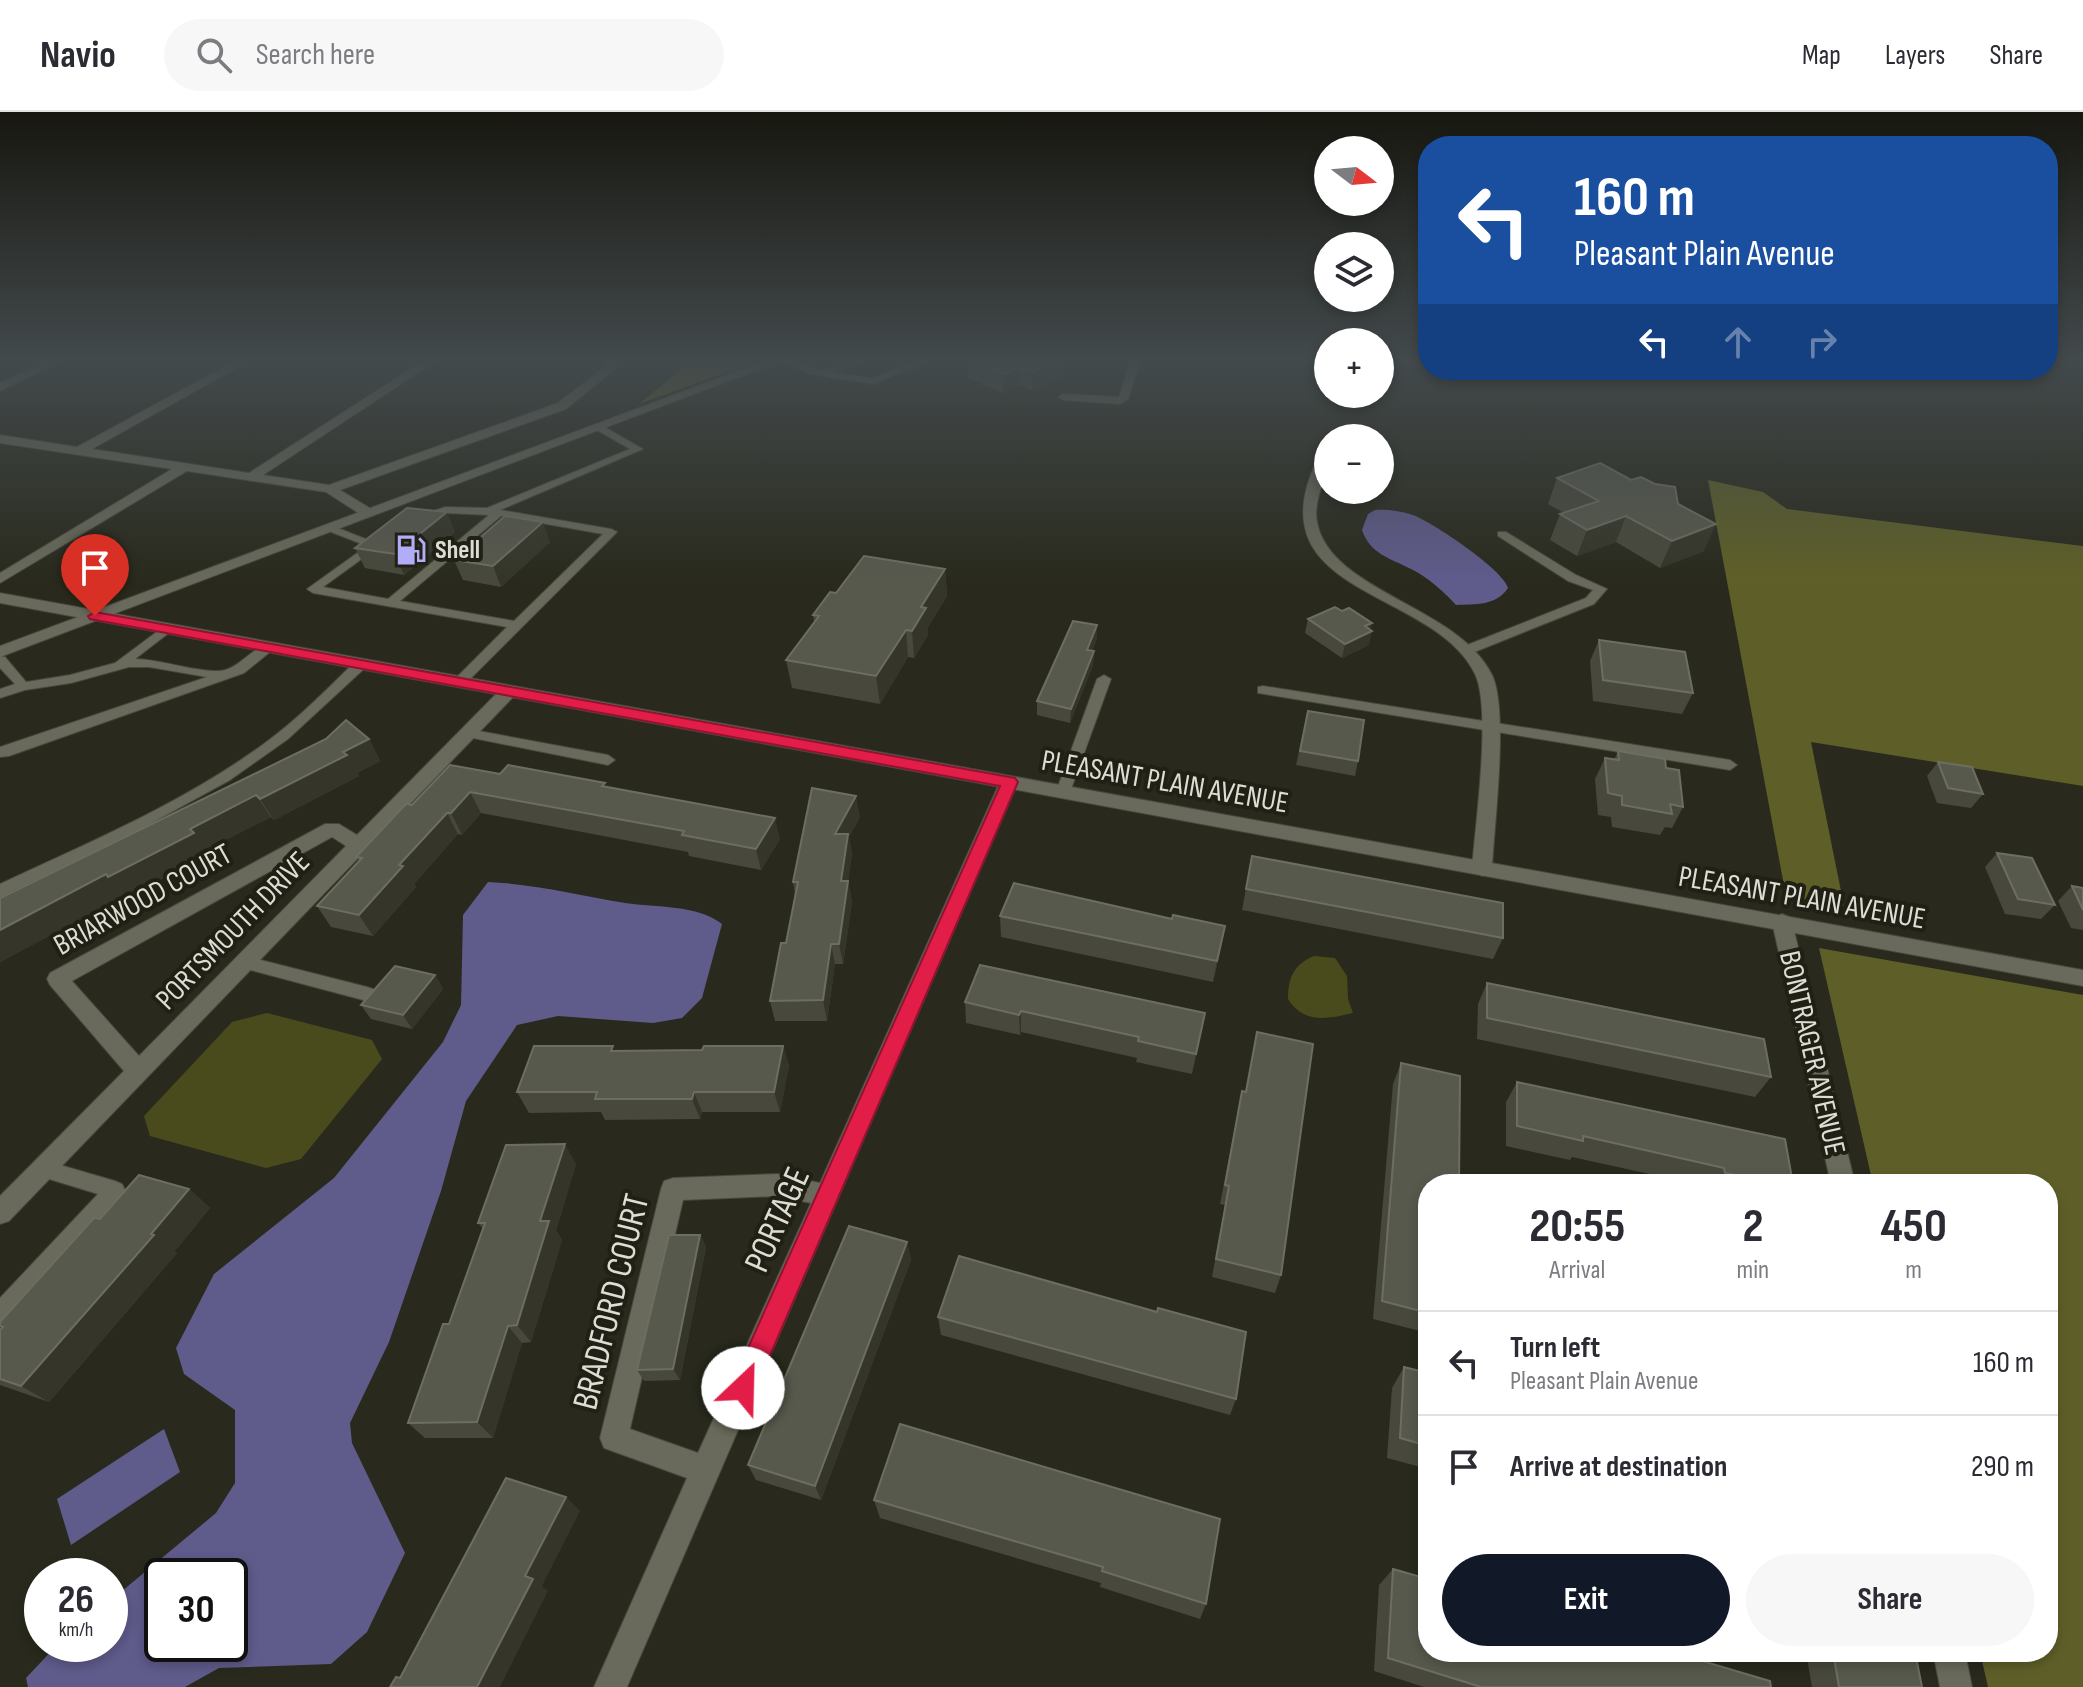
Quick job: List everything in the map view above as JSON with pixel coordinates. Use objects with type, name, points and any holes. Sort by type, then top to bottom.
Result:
[{"type":"street","points":[[79,451],[109,434]]},
{"type":"street","points":[[251,477],[317,434]]},
{"type":"street","points":[[330,489],[482,434]]},
{"type":"street","points":[[0,652],[578,434]]},
{"type":"street","points":[[0,439],[330,489],[368,513]]},
{"type":"street","points":[[0,579],[185,467]]},
{"type":"street","points":[[1314,500],[1310,519],[1314,537],[1323,554],[1339,568],[1448,634],[1467,650],[1484,675],[1490,702],[1482,869]]},
{"type":"street","name":"PLEASANT PLAIN AVENUE","points":[[0,598],[2083,978]]},
{"type":"street","name":"PORTSMOUTH DRIVE","points":[[0,1213],[509,691]]},
{"type":"street","name":"PORTAGE","points":[[610,1687],[1009,782]]},
{"type":"street","name":"BRIARWOOD COURT","points":[[138,1071],[58,979],[332,829],[359,845]]},
{"type":"street","name":"BONTRAGER AVENUE","points":[[1782,922],[1841,1174]]},
{"type":"street","name":"BRADFORD COURT","points":[[706,1470],[614,1438],[673,1189],[777,1185],[828,1196]]},
{"type":"street","points":[[1951,1662],[1956,1687]]},
{"type":"lane","points":[[390,603],[493,512],[638,449],[612,434]]},
{"type":"lane","points":[[417,520],[445,510],[493,512],[611,532],[459,682]]},
{"type":"lane","points":[[330,528],[380,542],[313,589],[516,625]]},
{"type":"lane","points":[[1467,650],[1590,601],[1601,589],[1572,578],[1502,534]]},
{"type":"lane","points":[[121,664],[166,629]]},
{"type":"lane","points":[[0,752],[239,670],[270,647]]},
{"type":"lane","points":[[0,660],[23,686]]},
{"type":"lane","points":[[0,694],[23,686],[71,679],[121,664],[149,663],[221,676]]},
{"type":"lane","points":[[0,891],[107,841],[256,756],[306,717],[361,664]]},
{"type":"lane","points":[[1063,792],[1104,679]]},
{"type":"lane","points":[[1263,690],[1730,765]]},
{"type":"lane","points":[[468,733],[608,760]]},
{"type":"lane","points":[[245,962],[367,994]]},
{"type":"lane","points":[[0,1313],[115,1190],[43,1169]]},
{"type":"shaded area","points":[[1708,480],[1763,492],[1787,509],[2083,546],[2083,786],[1811,742],[1844,906],[1786,896]]},
{"type":"shaded area","points":[[1375,510],[1389,510],[1422,519],[1481,559],[1504,580],[1508,588],[1492,601],[1456,605],[1424,576],[1370,545],[1362,530],[1368,514]]},
{"type":"shaded area","points":[[488,882],[688,910],[722,924],[702,998],[682,1018],[653,1023],[558,1016],[517,1025],[466,1101],[441,1191],[389,1342],[350,1423],[352,1443],[405,1553],[367,1632],[331,1664],[219,1668],[185,1687],[28,1687],[26,1678],[41,1662],[128,1662],[128,1586],[144,1573],[144,1662],[248,1662],[248,1558],[162,1558],[216,1513],[235,1483],[235,1410],[184,1374],[176,1348],[214,1274],[334,1178],[443,1042],[461,1005],[463,915]]},
{"type":"shaded area","points":[[1819,948],[2083,995],[2083,1687],[1988,1687],[1982,1662],[2058,1662],[2058,1174],[1871,1174]]},
{"type":"shaded area","points":[[1314,956],[1335,958],[1347,976],[1348,999],[1353,1013],[1317,1018],[1301,1013],[1288,999],[1294,973],[1302,963]]},
{"type":"shaded area","points":[[267,1013],[372,1040],[382,1059],[301,1159],[266,1168],[150,1136],[144,1116],[232,1022]]},
{"type":"shaded area","points":[[164,1429],[180,1472],[71,1545],[57,1499]]},
{"type":"building","points":[[1600,463],[1631,480],[1641,477],[1655,484],[1675,487],[1678,504],[1716,524],[1672,541],[1626,516],[1587,530],[1560,514],[1599,501],[1557,478]]},
{"type":"building","points":[[407,508],[447,512],[395,554],[355,548]]},
{"type":"building","points":[[505,516],[543,522],[493,566],[454,560]]},
{"type":"building","points":[[864,556],[945,569],[921,607],[926,608],[912,631],[906,630],[876,676],[786,660],[819,616],[813,615],[830,592],[836,593]]},
{"type":"building","points":[[1335,607],[1342,611],[1349,608],[1372,623],[1365,626],[1372,631],[1345,644],[1308,619]]},
{"type":"building","points":[[1073,621],[1097,625],[1087,650],[1094,651],[1071,709],[1037,701]]},
{"type":"building","points":[[1599,640],[1685,652],[1693,693],[1603,680]]},
{"type":"building","points":[[1308,711],[1364,720],[1358,761],[1300,751]]},
{"type":"building","points":[[346,720],[369,739],[343,752],[347,755],[260,799],[256,795],[190,829],[194,833],[108,877],[106,874],[0,930],[0,898],[326,739]]},
{"type":"building","points":[[1618,751],[1665,759],[1666,768],[1679,770],[1683,807],[1670,804],[1672,814],[1622,805],[1622,796],[1608,793],[1605,758],[1619,760]]},
{"type":"building","points":[[1938,762],[1972,767],[1983,794],[1948,788]]},
{"type":"building","points":[[450,765],[500,774],[508,765],[775,818],[756,849],[682,835],[684,831],[470,792],[399,865],[403,866],[359,915],[317,906],[362,858],[356,857],[406,804],[412,805]]},
{"type":"building","points":[[812,788],[856,796],[835,834],[848,834],[841,881],[848,881],[839,944],[831,944],[823,1000],[770,1001],[781,943],[786,943],[798,882],[793,882]]},
{"type":"building","points":[[1997,853],[2032,858],[2055,905],[2018,899]]},
{"type":"building","points":[[1252,856],[1503,903],[1503,938],[1246,889]]},
{"type":"building","points":[[1014,883],[1172,919],[1173,915],[1225,926],[1217,961],[1000,916]]},
{"type":"building","points":[[2072,886],[2083,888],[2083,910]]},
{"type":"building","points":[[980,965],[1205,1013],[1196,1054],[1138,1041],[1139,1037],[965,1002]]},
{"type":"building","points":[[395,966],[435,975],[403,1015],[361,1005]]},
{"type":"building","points":[[1487,983],[1764,1039],[1771,1077],[1487,1018]]},
{"type":"building","points":[[1257,1032],[1313,1044],[1281,1275],[1216,1259],[1229,1186],[1225,1185],[1242,1091],[1246,1092]]},
{"type":"building","points":[[534,1046],[613,1046],[611,1051],[783,1046],[774,1092],[694,1092],[692,1099],[595,1099],[597,1092],[517,1092]]},
{"type":"building","points":[[1401,1063],[1460,1076],[1459,1174],[1418,1174],[1418,1310],[1382,1301]]},
{"type":"building","points":[[1517,1082],[1785,1139],[1791,1174],[1730,1174],[1725,1173],[1724,1168],[1583,1136],[1583,1141],[1517,1126]]},
{"type":"building","points":[[565,1144],[540,1221],[549,1221],[517,1325],[508,1326],[477,1422],[408,1423],[443,1324],[449,1324],[485,1223],[478,1223],[506,1145]]},
{"type":"building","points":[[139,1175],[189,1189],[151,1234],[154,1235],[21,1386],[0,1379],[0,1330],[3,1327],[0,1322],[94,1218],[100,1219]]},
{"type":"building","points":[[849,1226],[907,1242],[815,1486],[748,1465]]},
{"type":"building","points":[[669,1235],[700,1235],[673,1369],[637,1370]]},
{"type":"building","points":[[959,1256],[1157,1312],[1158,1308],[1246,1332],[1236,1399],[938,1317]]},
{"type":"building","points":[[1404,1367],[1418,1370],[1418,1443],[1400,1438]]},
{"type":"building","points":[[900,1424],[1220,1519],[1206,1604],[1102,1571],[1103,1567],[874,1500]]},
{"type":"building","points":[[506,1478],[566,1497],[525,1576],[533,1579],[477,1687],[390,1687],[396,1677],[400,1678]]},
{"type":"building","points":[[1393,1569],[1418,1576],[1418,1662],[1706,1662],[1770,1681],[1771,1687],[1481,1687],[1388,1658]]},
{"type":"building","points":[[1835,1662],[1917,1662],[1922,1687],[1839,1687]]},
{"type":"place","name":"Shell","points":[[411,550]]},
{"type":"route","points":[[95,616],[1009,782],[743,1388]]}]
